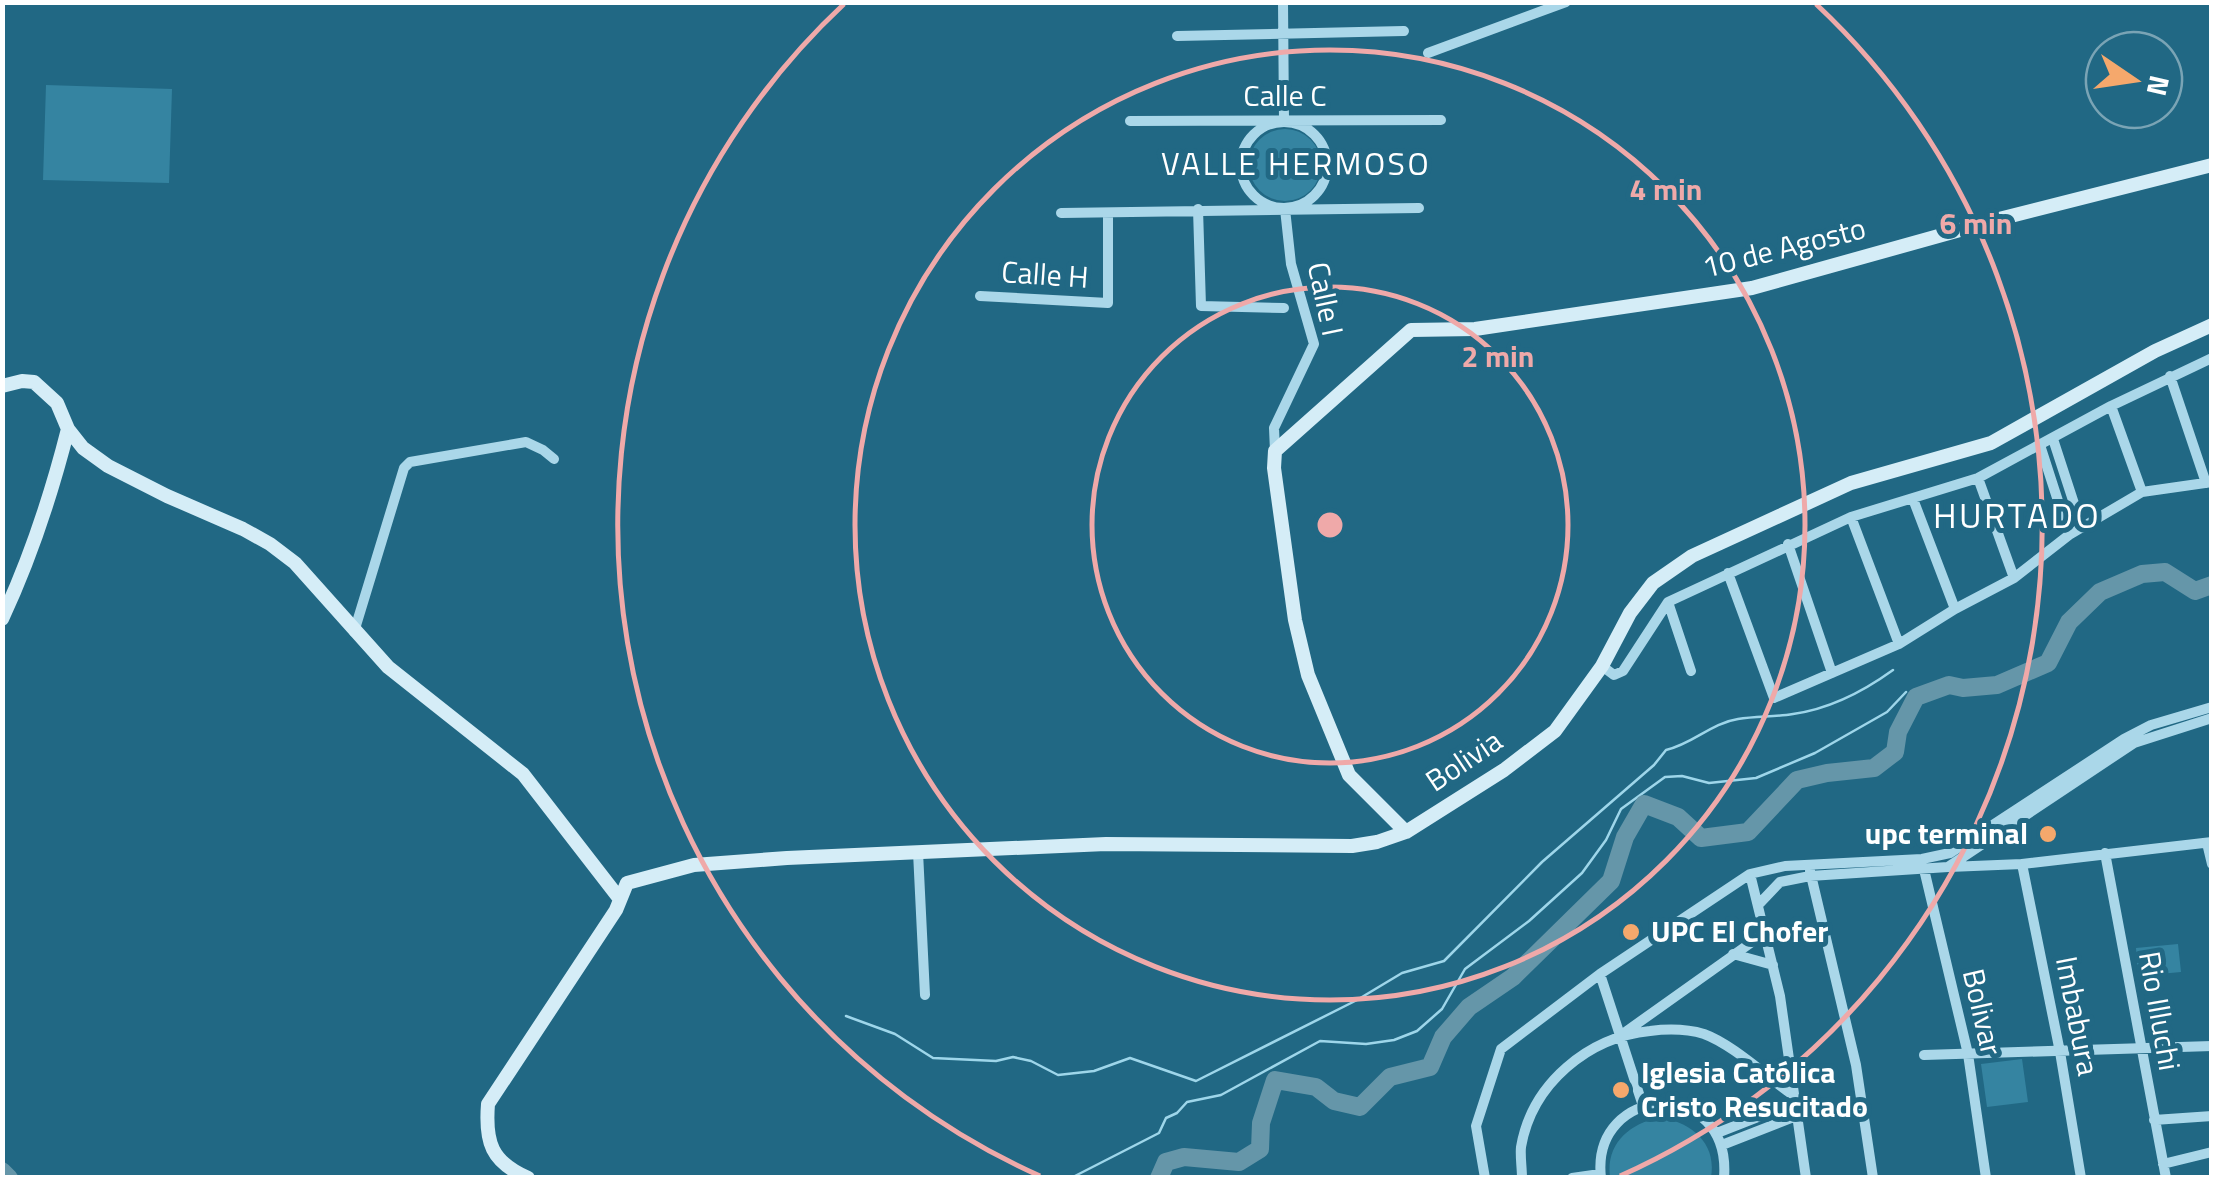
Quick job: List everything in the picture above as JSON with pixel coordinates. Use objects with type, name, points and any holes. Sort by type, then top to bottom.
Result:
[{"type":"street","points":[[1283,2],[1284,121]]},
{"type":"street","points":[[1428,53],[1566,2]]},
{"type":"street","points":[[1178,36],[1404,32]]},
{"type":"street","name":"Calle C","points":[[1130,122],[1441,120]]},
{"type":"street","points":[[1284,121],[1296,123],[1316,136],[1323,146],[1327,170],[1317,193],[1308,201],[1285,209],[1262,202],[1248,188],[1241,172],[1241,160],[1251,137],[1260,129],[1284,121]]},
{"type":"street","name":"10 de Agosto","points":[[1275,451],[1404,334],[1420,328],[1475,329],[1752,288],[2212,165]]},
{"type":"street","points":[[1061,214],[1419,208]]},
{"type":"street","name":"Calle I","points":[[1275,451],[1274,428],[1314,344],[1291,264],[1285,209]]},
{"type":"street","points":[[1198,210],[1201,306],[1284,308]]},
{"type":"street","name":"Calle H","points":[[980,296],[1108,303],[1108,213]]},
{"type":"street","name":"Bolivia","points":[[619,898],[627,883],[694,865],[1106,844],[1352,846],[1406,832],[1504,770],[1554,731],[1602,666],[1630,612],[1652,584],[1692,556],[1851,483],[1991,443],[2155,351],[2212,325]]},
{"type":"street","points":[[1602,666],[1614,674],[1624,671],[1668,602],[1850,517],[1978,478],[2111,406],[2212,358]]},
{"type":"street","points":[[1728,573],[1774,698],[1899,644],[2014,578],[2069,535],[2142,492],[2209,482],[2170,376]]},
{"type":"street","points":[[2,386],[22,380],[44,388],[57,403],[68,429],[84,448],[108,466],[270,544],[294,563],[388,667],[523,774],[619,898],[616,910],[488,1104],[486,1129],[493,1151],[506,1167],[528,1178]]},
{"type":"street","points":[[2111,406],[2142,492]]},
{"type":"street","points":[[2,619],[30,559],[68,429]]},
{"type":"street","points":[[2053,439],[2082,528]]},
{"type":"street","points":[[354,633],[404,468],[410,462],[526,442],[554,459]]},
{"type":"street","points":[[2040,446],[2069,535]]},
{"type":"street","points":[[1275,451],[1295,620],[1308,674],[1349,775],[1406,832]]},
{"type":"street","points":[[1978,478],[2014,578]]},
{"type":"street","points":[[2056,494],[2069,489]]},
{"type":"street","points":[[1913,499],[1954,609]]},
{"type":"street","points":[[1850,517],[1899,644]]},
{"type":"street","points":[[1788,544],[1832,672]]},
{"type":"street","points":[[1668,602],[1691,671]]},
{"type":"street","points":[[1923,865],[1950,853],[2124,738],[2212,706]]},
{"type":"street","points":[[1948,868],[2134,743],[2212,718]]},
{"type":"street","points":[[1485,1178],[1476,1126],[1501,1049],[1600,974],[1750,874],[1785,866],[1810,870],[2022,864],[2209,843],[2212,864]]},
{"type":"street","points":[[918,852],[925,995]]},
{"type":"street","name":"Rio Illuchi","points":[[2106,853],[2166,1178]]},
{"type":"street","name":"Imbabura","points":[[2022,864],[2060,1052],[2080,1178]]},
{"type":"street","name":"Bolivar","points":[[1923,865],[1968,1054],[1986,1178]]},
{"type":"street","points":[[1760,904],[1780,882],[1810,870]]},
{"type":"street","points":[[1810,870],[1856,1065],[1873,1178]]},
{"type":"street","points":[[1750,874],[1773,965],[1806,1178]]},
{"type":"street","points":[[1522,1178],[1522,1146],[1535,1108],[1552,1080],[1578,1056],[1622,1034],[1766,932]]},
{"type":"street","points":[[1733,954],[1773,965]]},
{"type":"street","points":[[1600,974],[1643,1106]]},
{"type":"street","points":[[1622,1034],[1666,1029],[1704,1034],[1793,1099]]},
{"type":"street","points":[[1924,1055],[2212,1046]]},
{"type":"street","points":[[1717,1133],[1793,1099]]},
{"type":"street","points":[[1572,1178],[1601,1176],[1601,1152],[1610,1132],[1624,1116],[1643,1106],[1666,1102],[1689,1108],[1717,1133],[1722,1145],[1724,1178]]},
{"type":"street","points":[[1722,1145],[1796,1116]]},
{"type":"street","points":[[2154,1120],[2212,1116]]},
{"type":"street","points":[[2163,1164],[2212,1152]]},
{"type":"shaded area","points":[[46,85],[172,89],[169,183],[43,180]]},
{"type":"shaded area","points":[[1285,129],[1311,139],[1321,165],[1311,191],[1285,201],[1259,191],[1249,165],[1259,139]]},
{"type":"shaded area","points":[[2178,944],[2181,972],[2138,976],[2136,948]]},
{"type":"shaded area","points":[[2022,1059],[2028,1102],[1987,1107],[1981,1064]]},
{"type":"shaded area","points":[[1659,1117],[1681,1124],[1699,1136],[1710,1154],[1711,1177],[1610,1177],[1612,1155],[1621,1138],[1638,1125]]},
{"type":"waterway","points":[[1159,1178],[1166,1162],[1184,1157],[1239,1162],[1260,1149],[1261,1123],[1275,1080],[1316,1087],[1334,1101],[1360,1107],[1390,1077],[1430,1067],[1443,1037],[1469,1007],[1513,977],[1611,881],[1625,837],[1644,804],[1678,817],[1701,838],[1748,832],[1797,780],[1874,768],[1895,752],[1898,732],[1916,697],[1949,685],[1997,685],[2048,663],[2069,622],[2100,592],[2142,574],[2165,572],[2195,591],[2212,585]]},
{"type":"waterway","points":[[846,1016],[895,1034],[933,1058],[996,1061],[1013,1057],[1058,1075],[1094,1071],[1130,1058],[1196,1081],[1357,1000],[1402,973],[1444,961],[1542,862],[1654,765],[1666,750],[1728,721],[1806,712],[1833,703],[1893,670]]},
{"type":"waterway","points":[[1071,1178],[1159,1133],[1166,1118],[1187,1102],[1221,1095],[1320,1041],[1366,1044],[1394,1040],[1417,1031],[1442,1009],[1465,969],[1529,921],[1582,873],[1606,840],[1621,809],[1665,777],[1682,776],[1709,783],[1756,778],[1815,753],[1887,712],[1906,692]]},
{"type":"waterway","points":[[2,1171],[9,1178]]},
{"type":"place","name":"upc terminal","points":[[2048,834]]},
{"type":"place","name":"UPC El Chofer","points":[[1631,932]]},
{"type":"place","name":"Iglesia Católica Cristo Resucitado","points":[[1621,1090]]},
{"type":"district","name":"VALLE HERMOSO","points":[[1296,164]]},
{"type":"district","name":"HURTADO","points":[[2017,516]]}]
